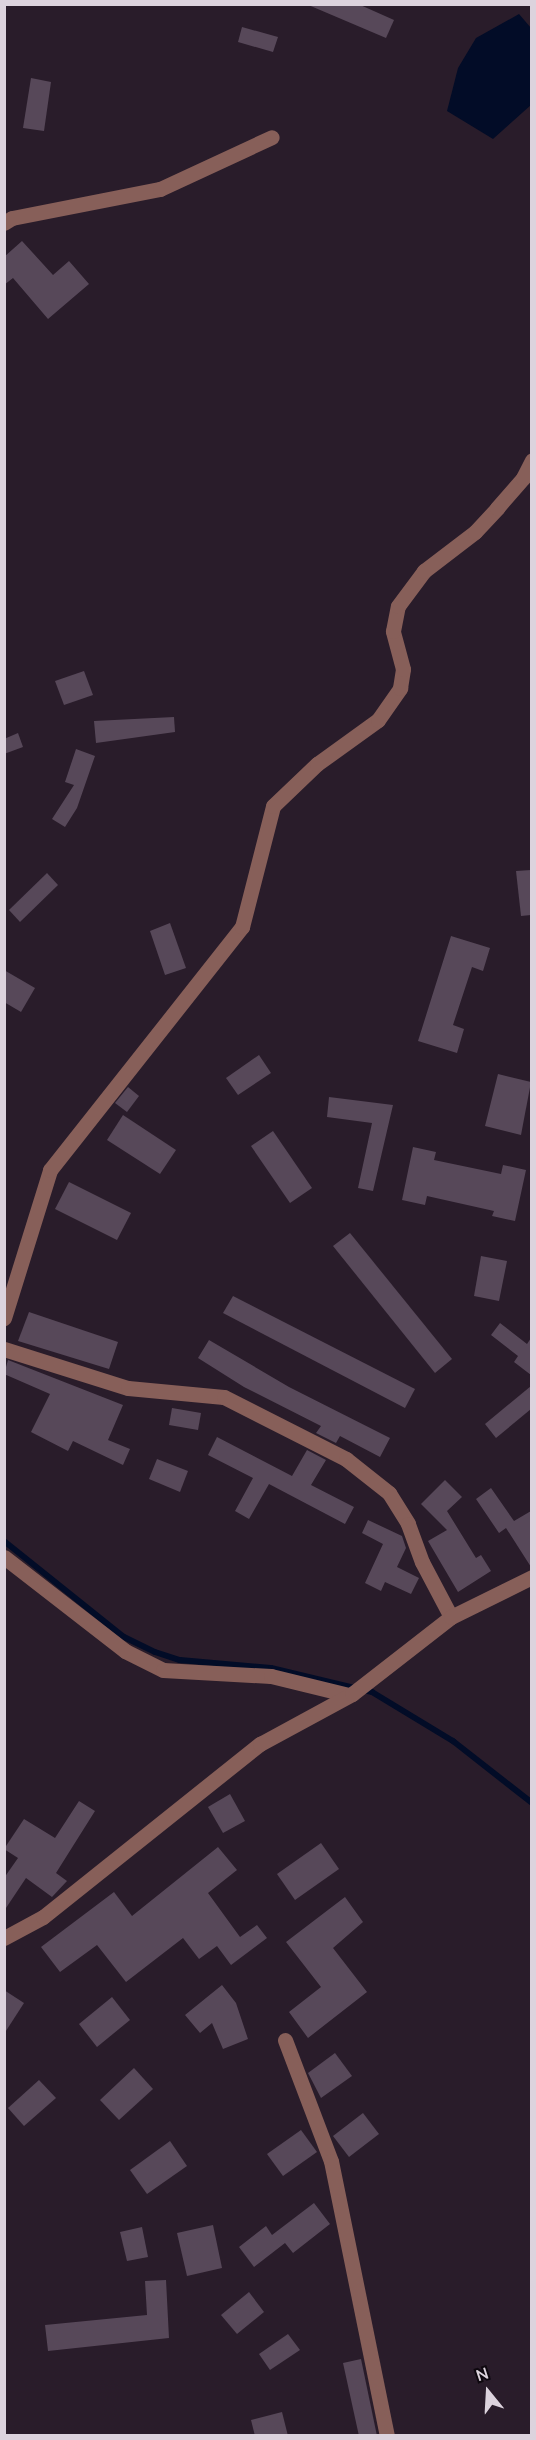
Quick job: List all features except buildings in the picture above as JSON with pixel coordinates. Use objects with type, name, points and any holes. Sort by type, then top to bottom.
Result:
[{"type":"street","points":[[4,223],[12,218],[160,189],[272,137]]},
{"type":"street","points":[[4,1318],[50,1170],[242,927],[273,806],[317,764],[378,720],[393,701],[403,669],[393,631],[398,606],[424,571],[475,532],[497,508],[523,478],[531,460]]},
{"type":"street","points":[[4,1348],[128,1388],[224,1397],[346,1459],[389,1493],[408,1524],[422,1562],[451,1617]]},
{"type":"street","points":[[4,1557],[125,1651],[163,1670],[271,1676],[350,1694]]},
{"type":"street","points":[[4,1938],[43,1917],[260,1744],[350,1694],[451,1617],[531,1577]]},
{"type":"street","points":[[285,2040],[332,2161],[387,2436]]},
{"type":"water","points":[[519,14],[531,28],[531,105],[493,139],[447,111],[458,68],[476,38]]},
{"type":"waterway","points":[[4,1541],[124,1637],[155,1652],[180,1660],[271,1668],[372,1692],[453,1741],[532,1803]]}]
